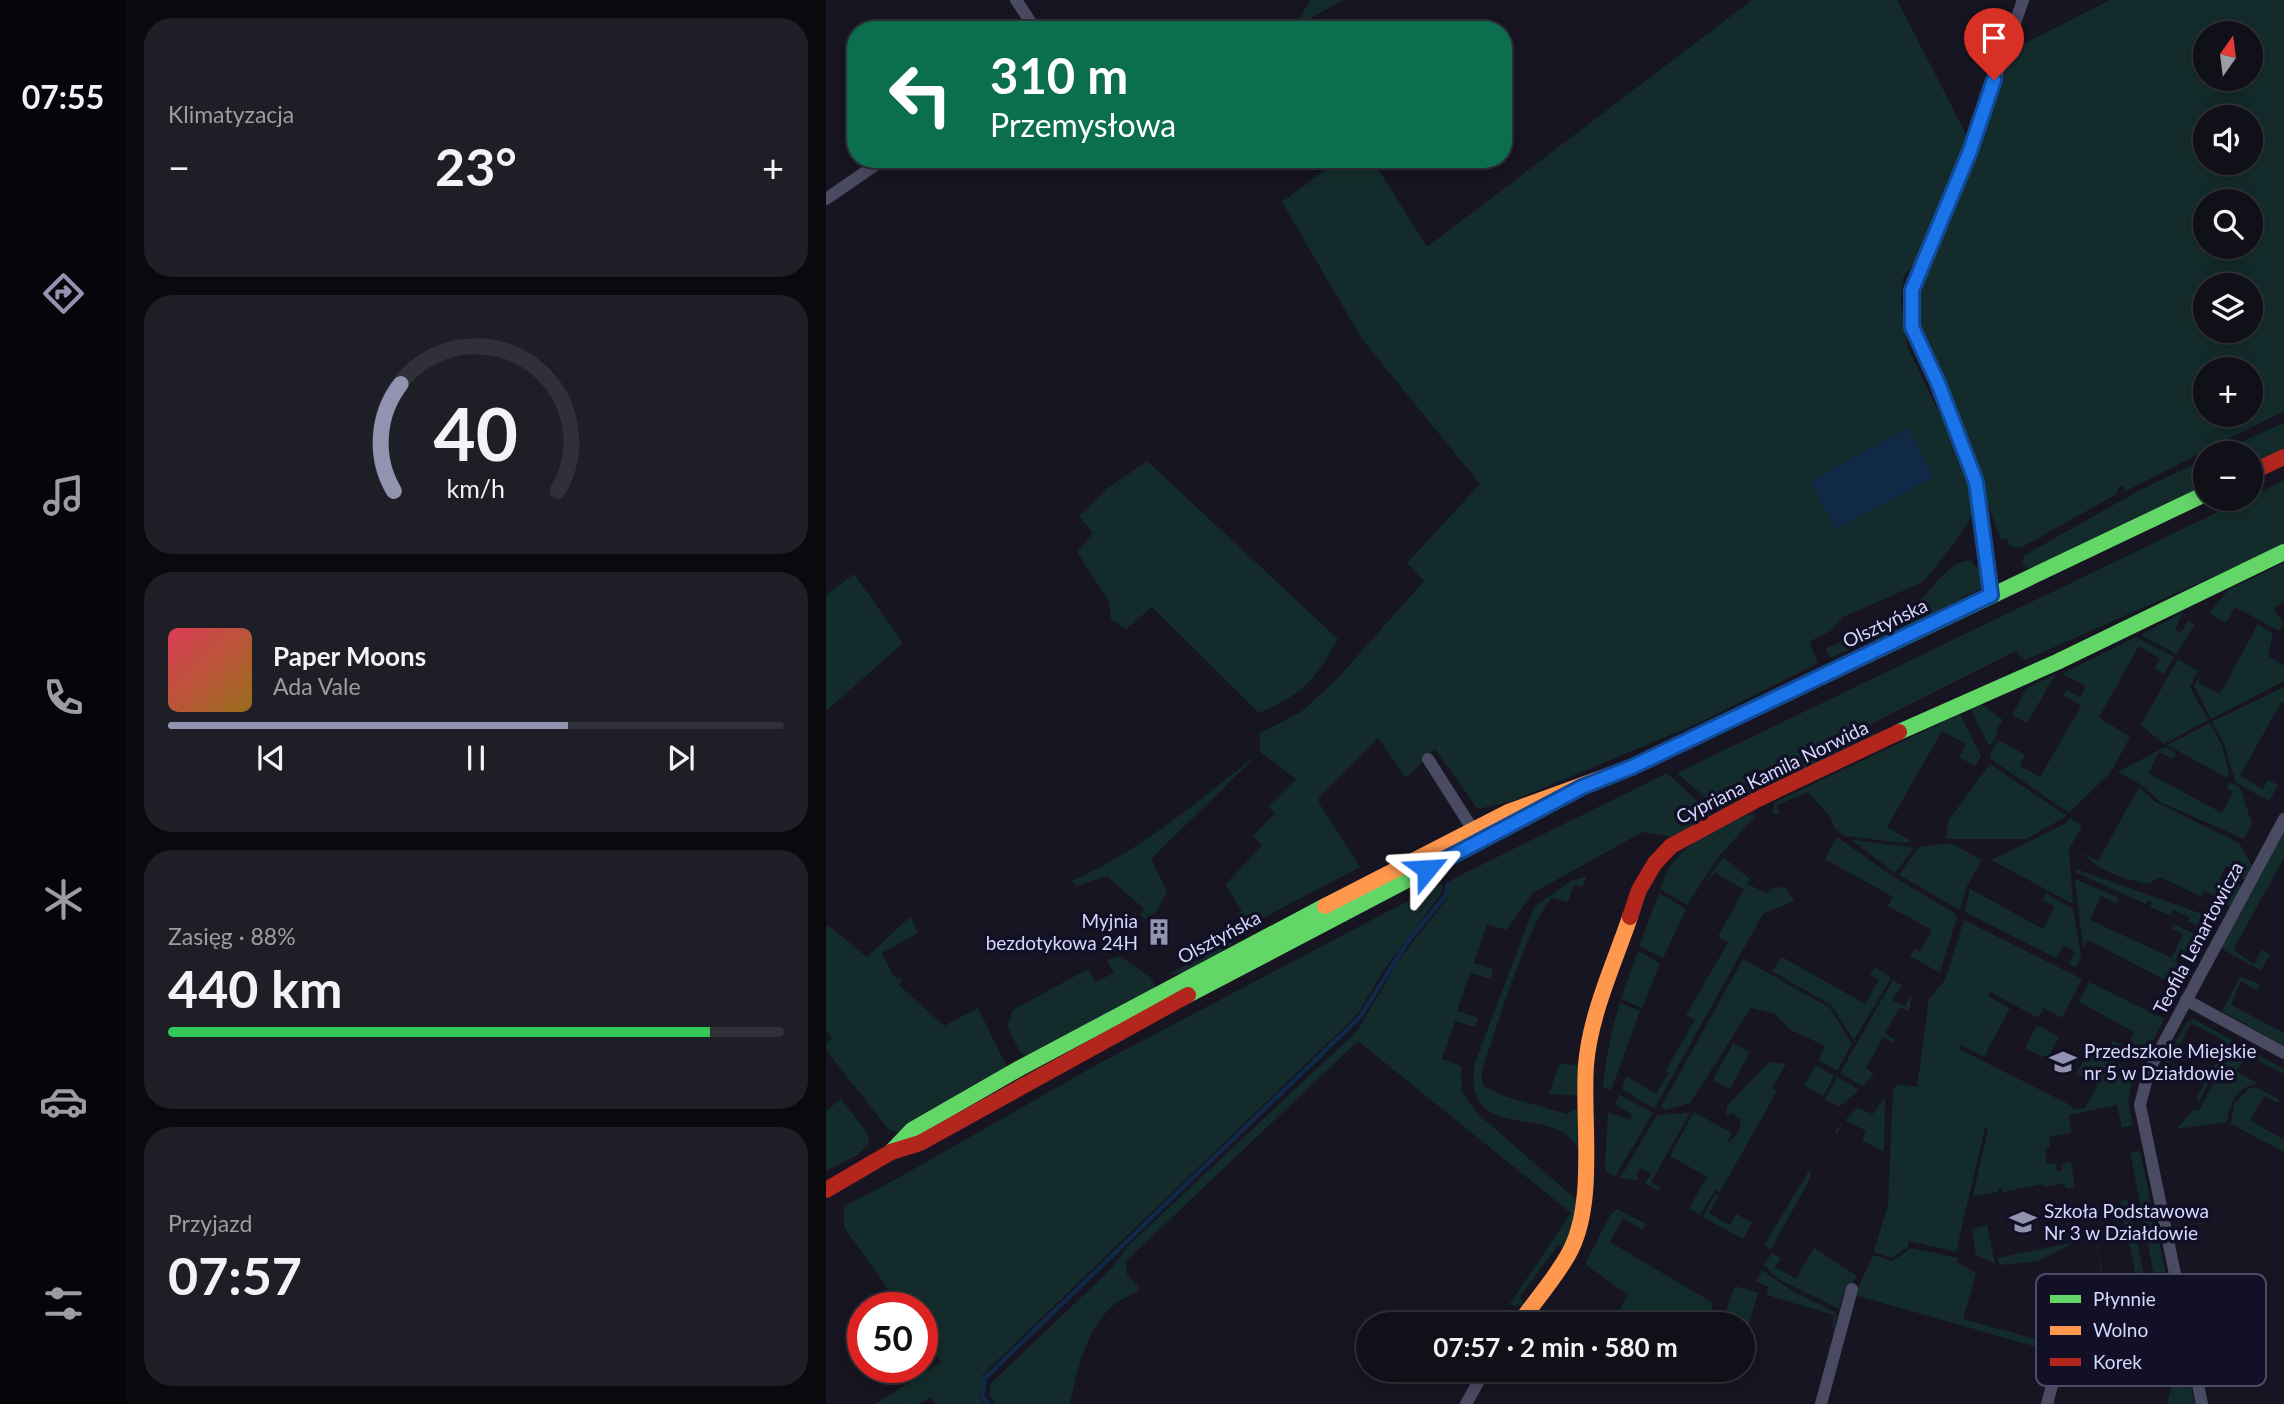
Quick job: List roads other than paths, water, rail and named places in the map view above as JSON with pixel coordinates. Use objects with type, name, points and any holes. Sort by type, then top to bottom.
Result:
[{"type":"main road","points":[[2263,467],[2284,457]]},
{"type":"main road","name":"Olsztyńska","points":[[826,1190],[891,1152],[920,1143],[1476,836],[1632,767],[2193,500]]},
{"type":"main road","name":"Cypriana Kamila Norwida","points":[[1527,1312],[1568,1255],[1576,1237],[1586,1180],[1586,1065],[1594,1023],[1639,890],[1655,863],[1671,846],[1758,799],[1961,703],[2057,662],[2284,552]]},
{"type":"street","points":[[1016,0],[1030,21]]},
{"type":"street","points":[[1991,595],[1976,482],[1938,383],[1912,327],[1912,290],[1970,151],[2022,0]]},
{"type":"street","points":[[826,199],[871,168]]},
{"type":"street","points":[[1428,759],[1476,836]]},
{"type":"street","name":"Teofila Lenartowicza","points":[[2174,1274],[2145,1139],[2140,1105],[2143,1084],[2284,819]]},
{"type":"street","points":[[2186,1000],[2284,1053]]},
{"type":"street","points":[[1821,1404],[1852,1289]]},
{"type":"street","points":[[1466,1404],[1479,1382]]},
{"type":"street","points":[[2047,1404],[2052,1386]]},
{"type":"street","name":"Teofila Lenartowicza","points":[[2198,1386],[2202,1404]]},
{"type":"street","points":[[1476,1387],[1477,1404]]},
{"type":"water","points":[[1908,428],[1934,477],[1836,529],[1810,481]]},
{"type":"waterway","points":[[988,1404],[982,1396],[985,1378],[1360,1017],[1408,941],[1446,895],[1448,884]]},
{"type":"place","name":"Myjnia bezdotykowa 24H","points":[[1159,932]]},
{"type":"place","name":"Przedszkole Miejskie nr 5 w Działdowie","points":[[2063,1062]]},
{"type":"place","name":"Szkoła Podstawowa Nr 3 w Działdowie","points":[[2023,1222]]}]
